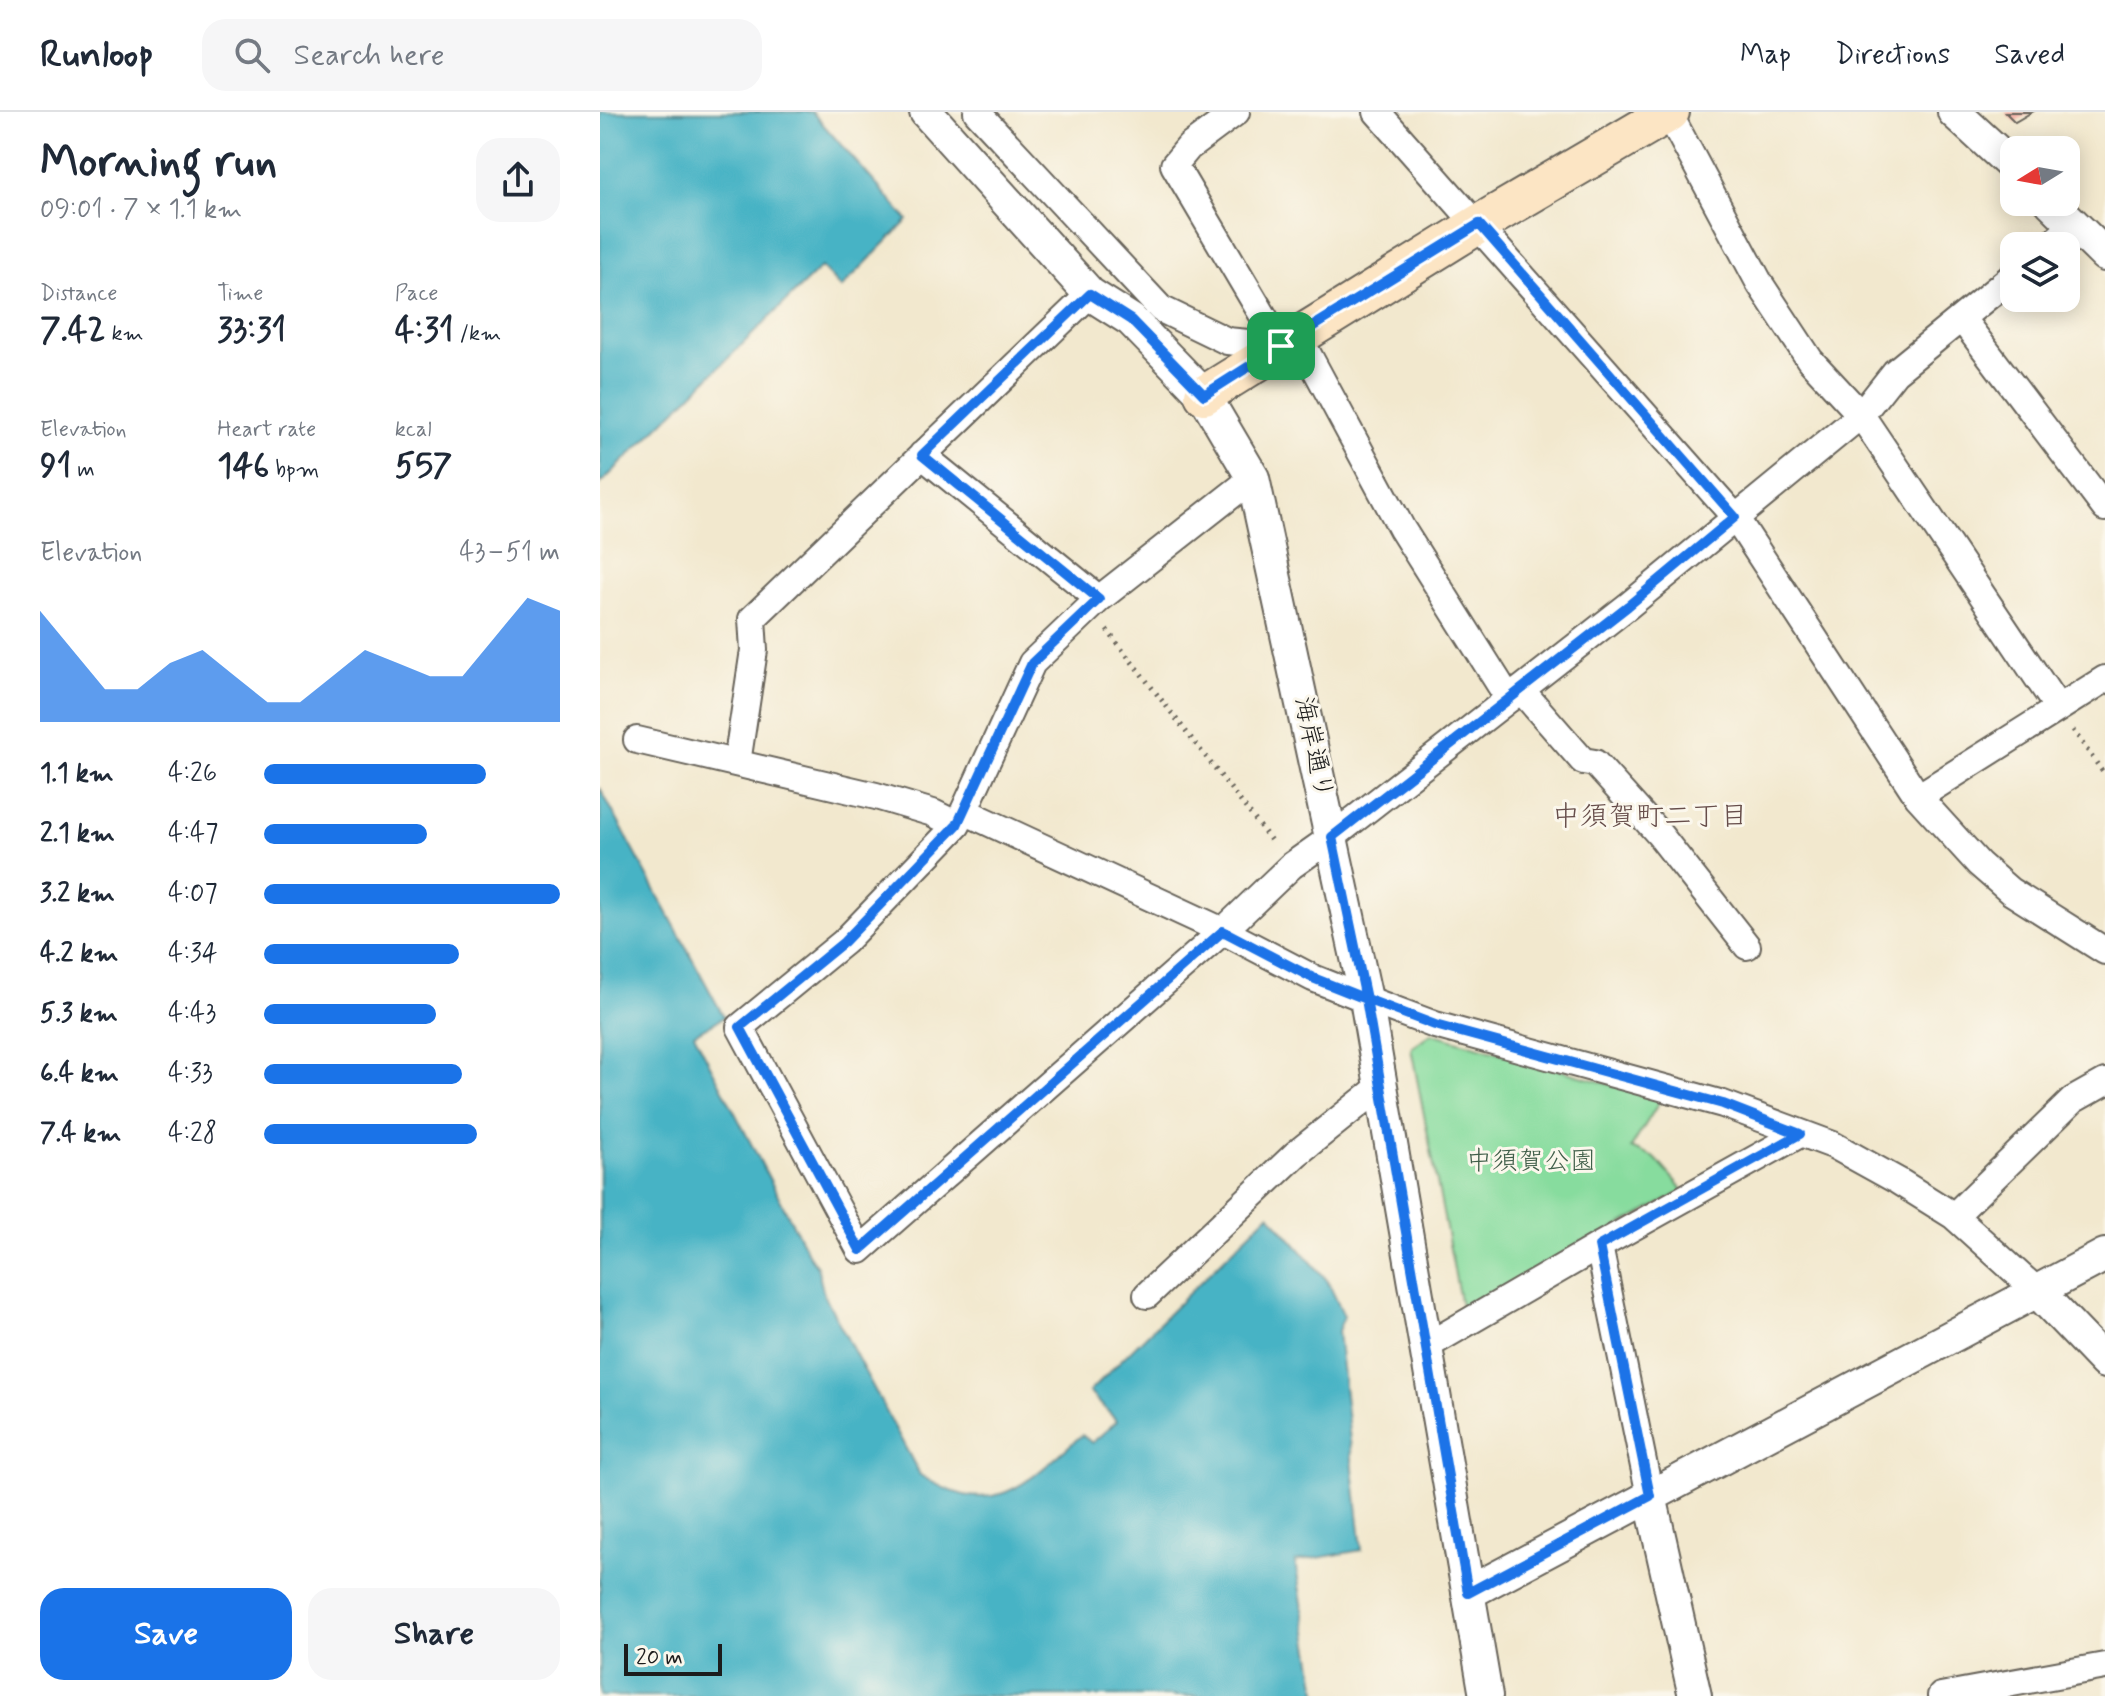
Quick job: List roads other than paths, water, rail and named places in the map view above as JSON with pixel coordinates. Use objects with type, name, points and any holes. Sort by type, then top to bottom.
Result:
[{"type":"main road","points":[[1204,395],[1479,224],[1669,112]]},
{"type":"street","name":"海岸通り","points":[[926,112],[1090,294],[1131,320],[1204,395],[1253,478],[1366,999],[1486,1696]]},
{"type":"street","points":[[977,112],[1161,309],[1227,341],[1289,341]]},
{"type":"street","points":[[1236,112],[1189,147],[1174,165],[1289,341],[1402,529],[1515,695],[1583,761],[1595,763],[1659,834],[1747,946]]},
{"type":"street","points":[[1377,112],[1735,517],[1918,797],[1979,864],[2010,891],[2105,951]]},
{"type":"street","points":[[1669,112],[1760,284],[1810,360],[1861,415],[2058,708]]},
{"type":"street","points":[[1954,112],[2000,154]]},
{"type":"street","points":[[2066,216],[2105,255]]},
{"type":"street","points":[[2066,232],[2075,224]]},
{"type":"street","points":[[1253,478],[1094,604],[1032,663],[960,818],[844,942],[740,1027],[860,1250],[1223,931],[1291,866],[1628,606],[1861,415],[1895,372],[2000,287]]},
{"type":"street","points":[[737,763],[754,650],[752,619],[1090,294]]},
{"type":"street","points":[[1962,319],[2105,508]]},
{"type":"street","points":[[922,455],[1094,604]]},
{"type":"street","points":[[1918,797],[2105,679]]},
{"type":"street","points":[[637,740],[960,818],[1223,931],[1313,978],[1435,1025],[1723,1104],[1833,1145],[1954,1216],[2037,1291],[2105,1362]]},
{"type":"street","points":[[1954,1216],[2073,1100],[2105,1082]]},
{"type":"street","points":[[1147,1295],[1296,1154],[1381,1086]]},
{"type":"street","points":[[1425,1347],[1800,1134]]},
{"type":"street","points":[[1599,1246],[1695,1696]]},
{"type":"street","points":[[1468,1593],[2105,1255]]},
{"type":"street","points":[[1941,1696],[2105,1666]]},
{"type":"water","points":[[600,112],[812,112],[908,220],[841,288],[821,267],[600,484]]},
{"type":"water","points":[[600,788],[724,1017],[694,1034],[817,1266],[824,1295],[920,1475],[946,1489],[969,1496],[989,1496],[1025,1482],[1082,1435],[1092,1443],[1117,1421],[1089,1392],[1269,1214],[1327,1280],[1344,1316],[1338,1331],[1362,1550],[1295,1562],[1318,1696],[600,1696]]},
{"type":"district","name":"中須賀町二丁目","points":[[1650,817]]},
{"type":"park label","name":"中須賀公園","points":[[1531,1162]]}]
